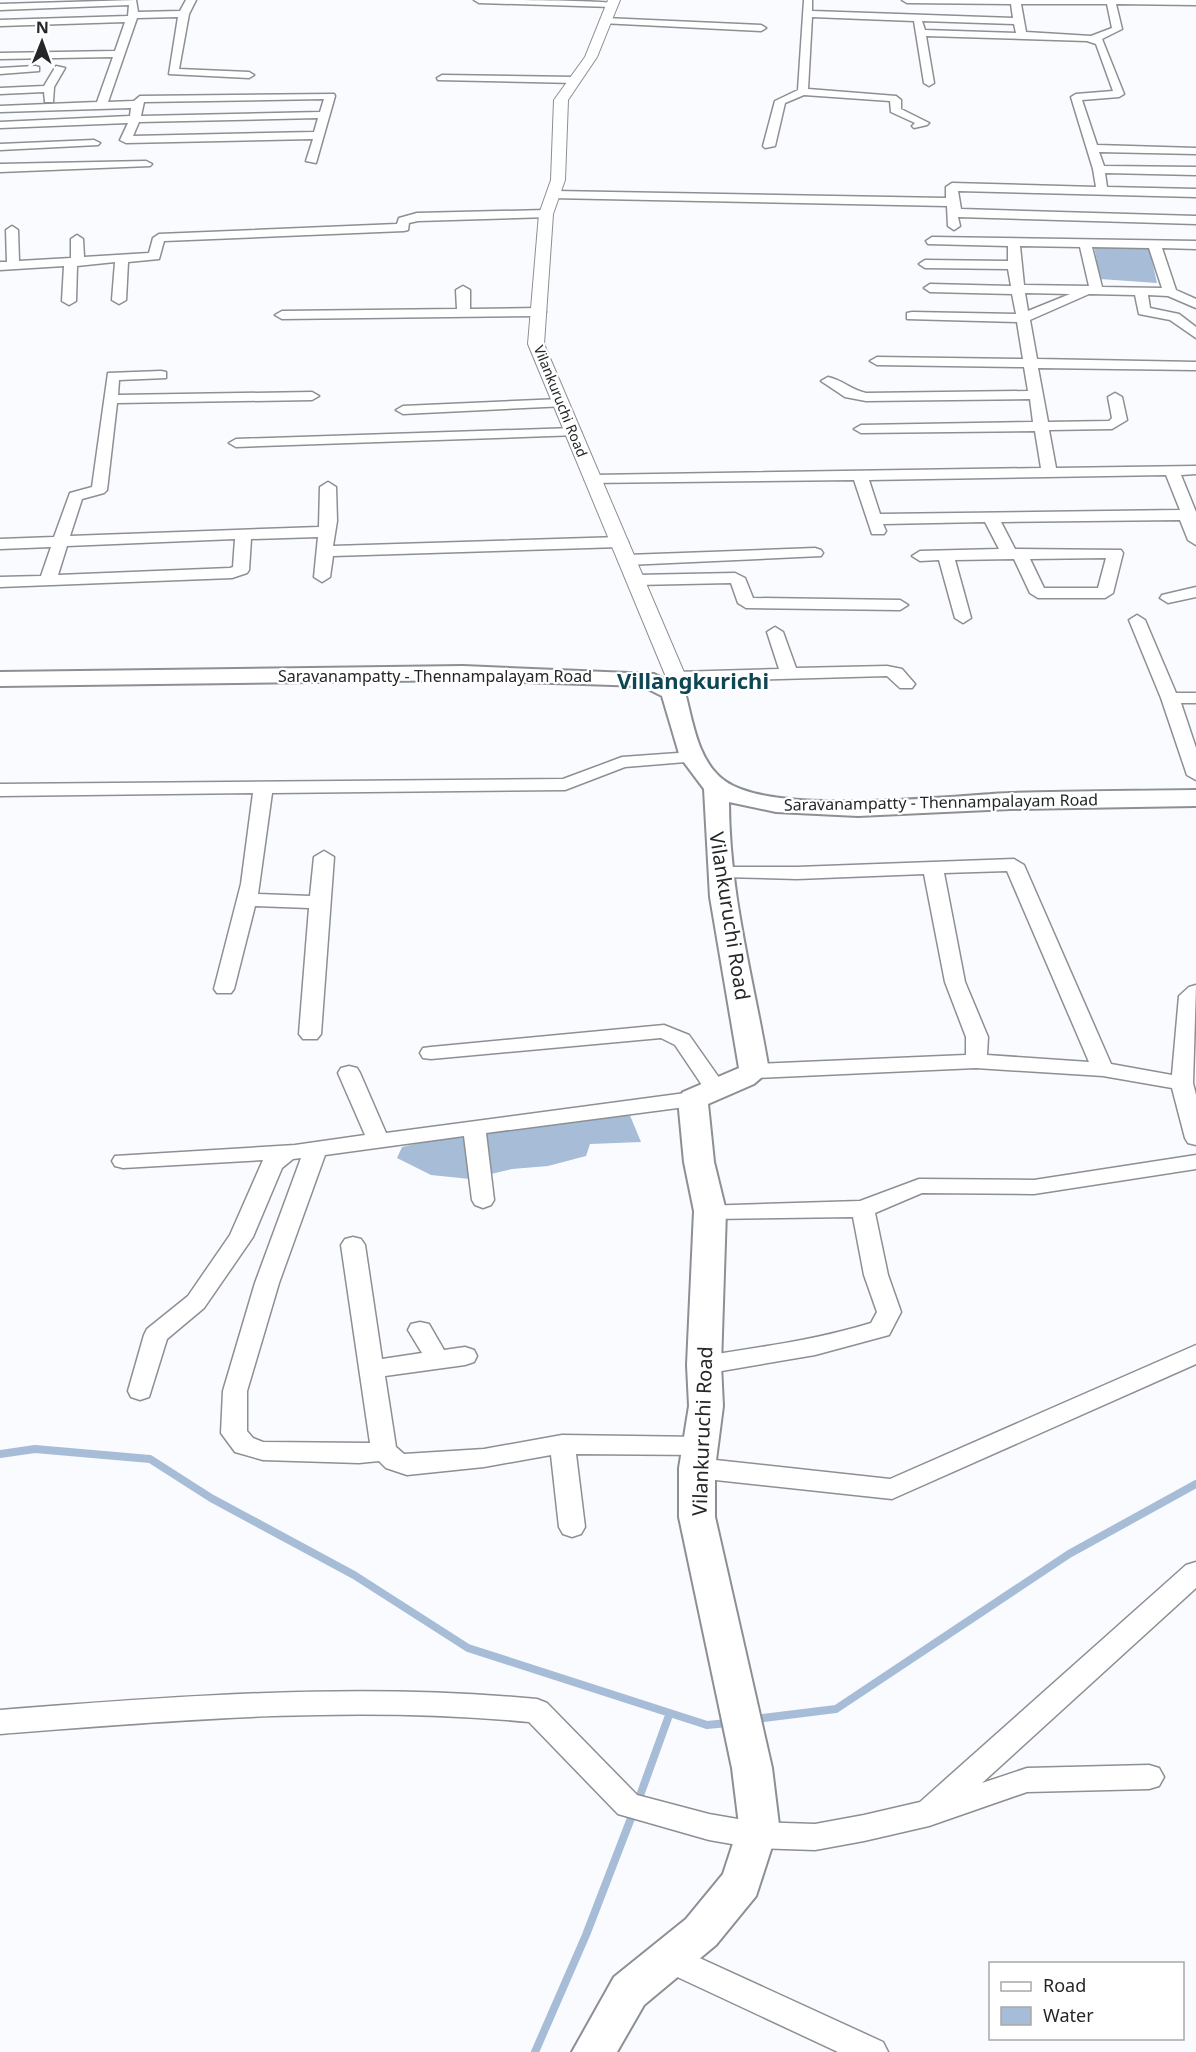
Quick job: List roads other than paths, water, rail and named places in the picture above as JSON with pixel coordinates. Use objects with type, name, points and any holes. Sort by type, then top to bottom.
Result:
[{"type":"main road","name":"Saravanampatty - Thennampalayam Road","points":[[0,679],[463,673],[646,679],[675,685],[695,765],[717,787],[744,801],[782,807],[1196,798]]},
{"type":"main road","name":"Vilankuruchi Road","points":[[717,787],[716,828],[733,963],[748,1025],[754,1071]]},
{"type":"main road","points":[[704,1094],[744,1078],[754,1071]]},
{"type":"main road","name":"Vilankuruchi Road","points":[[594,2052],[629,1991],[701,1932],[741,1883],[759,1825],[750,1764],[697,1517],[699,1457],[706,1406],[704,1365],[710,1210],[699,1161],[704,1094]]},
{"type":"street","points":[[191,0],[184,14],[173,72],[249,75]]},
{"type":"street","points":[[479,0],[613,2]]},
{"type":"street","points":[[803,92],[808,0]]},
{"type":"street","points":[[907,0],[1016,3],[1196,2]]},
{"type":"street","points":[[916,0],[917,18],[929,82]]},
{"type":"street","points":[[0,7],[133,1],[132,17],[119,54],[108,69],[102,104]]},
{"type":"street","points":[[1097,39],[1095,38],[1117,29],[1110,2],[1115,1]]},
{"type":"street","name":"Vilankuruchi Road","points":[[613,2],[591,57],[561,100],[555,195],[546,214],[536,344],[636,580],[675,685]]},
{"type":"street","points":[[1016,3],[1017,21],[1022,36]]},
{"type":"street","points":[[0,23],[184,14]]},
{"type":"street","points":[[807,14],[1017,21]]},
{"type":"street","points":[[605,21],[761,28]]},
{"type":"street","points":[[920,33],[1097,39]]},
{"type":"street","points":[[1097,39],[1119,94],[1076,97],[1100,169],[1102,191]]},
{"type":"street","points":[[0,56],[119,54]]},
{"type":"street","points":[[0,71],[65,68],[47,89],[0,91]]},
{"type":"street","points":[[442,78],[575,80]]},
{"type":"street","points":[[47,89],[50,89],[48,107]]},
{"type":"street","points":[[769,146],[780,101],[803,92],[892,98],[896,100],[896,110],[900,114],[913,117],[923,123],[918,126]]},
{"type":"street","points":[[312,161],[330,96],[140,99],[126,140],[319,135]]},
{"type":"street","points":[[0,109],[138,104]]},
{"type":"street","points":[[0,125],[135,119],[325,115]]},
{"type":"street","points":[[0,147],[94,143]]},
{"type":"street","points":[[1093,148],[1196,151]]},
{"type":"street","points":[[0,168],[146,164]]},
{"type":"street","points":[[1100,169],[1196,171]]},
{"type":"street","points":[[954,214],[952,188],[955,187],[1196,193]]},
{"type":"street","points":[[555,195],[954,214],[1196,220]]},
{"type":"street","points":[[12,230],[6,266],[155,256],[159,238],[404,227],[403,221],[417,217],[546,214]]},
{"type":"street","points":[[317,215],[319,231]]},
{"type":"street","points":[[1137,218],[1167,231],[1172,241],[1159,244]]},
{"type":"street","points":[[69,301],[77,239]]},
{"type":"street","points":[[932,241],[1196,245]]},
{"type":"street","points":[[1014,242],[1014,265],[1049,472]]},
{"type":"street","points":[[1085,242],[1093,290]]},
{"type":"street","points":[[1159,244],[1170,292]]},
{"type":"street","points":[[120,300],[122,258]]},
{"type":"street","points":[[925,264],[1014,265]]},
{"type":"street","points":[[930,288],[1196,291]]},
{"type":"street","points":[[463,290],[464,313]]},
{"type":"street","points":[[912,316],[1023,318],[1093,290]]},
{"type":"street","points":[[1141,291],[1143,311],[1174,317],[1196,334]]},
{"type":"street","points":[[1170,292],[1196,304]]},
{"type":"street","points":[[392,314],[394,297]]},
{"type":"street","points":[[282,315],[539,312]]},
{"type":"street","points":[[877,360],[1196,366]]},
{"type":"street","points":[[48,580],[75,496],[99,490],[113,376],[161,375]]},
{"type":"street","points":[[828,381],[850,394],[866,398],[1036,395]]},
{"type":"street","points":[[110,399],[312,396]]},
{"type":"street","points":[[861,429],[1116,424],[1120,420],[1115,397]]},
{"type":"street","points":[[403,410],[561,403]]},
{"type":"street","points":[[236,443],[338,433],[573,432]]},
{"type":"street","points":[[1172,470],[1196,540]]},
{"type":"street","points":[[593,480],[1196,470]]},
{"type":"street","points":[[859,474],[876,527],[991,518],[1186,516]]},
{"type":"street","points":[[322,577],[329,521],[328,487]]},
{"type":"street","points":[[920,556],[946,555],[1014,554],[1083,553],[1115,553],[1105,593],[1038,593],[1014,554],[991,518]]},
{"type":"street","points":[[0,544],[326,532]]},
{"type":"street","points":[[0,582],[232,573],[241,570],[243,534]]},
{"type":"street","points":[[326,551],[620,542]]},
{"type":"street","points":[[627,560],[815,553]]},
{"type":"street","points":[[946,555],[963,618]]},
{"type":"street","points":[[636,580],[735,578],[740,581],[746,603],[900,605]]},
{"type":"street","points":[[1167,598],[1196,592]]},
{"type":"street","points":[[1137,620],[1191,741],[1196,775]]},
{"type":"street","points":[[775,632],[789,674]]},
{"type":"street","points":[[675,685],[789,674],[887,671],[896,673],[906,684]]},
{"type":"street","points":[[1170,698],[1196,698]]},
{"type":"street","points":[[0,790],[565,784],[622,762],[692,757]]},
{"type":"street","points":[[224,989],[247,900],[262,787]]},
{"type":"street","points":[[310,1035],[324,857]]},
{"type":"street","points":[[722,871],[797,873],[1014,865],[1103,1069]]},
{"type":"street","points":[[933,869],[955,982],[977,1037],[976,1061]]},
{"type":"street","points":[[247,900],[319,902]]},
{"type":"street","points":[[1196,991],[1189,996],[1182,1083],[1196,1138]]},
{"type":"street","points":[[140,1391],[156,1335],[196,1302],[234,1246],[272,1164],[287,1153],[704,1094],[682,1040],[664,1031],[431,1053]]},
{"type":"street","points":[[754,1071],[976,1061],[1103,1069],[1182,1083]]},
{"type":"street","points":[[349,1073],[379,1141]]},
{"type":"street","points":[[474,1128],[483,1200]]},
{"type":"street","points":[[123,1161],[316,1149]]},
{"type":"street","points":[[316,1149],[267,1283],[235,1390],[234,1432],[244,1445],[263,1450],[359,1454],[384,1451]]},
{"type":"street","points":[[710,1210],[863,1209],[919,1186],[1034,1187],[1196,1162]]},
{"type":"street","points":[[704,1365],[803,1350],[843,1341],[880,1329],[889,1312],[874,1275],[872,1248],[863,1209]]},
{"type":"street","points":[[353,1245],[384,1451],[395,1461],[406,1465],[484,1458],[562,1444],[699,1457],[892,1489],[1196,1354]]},
{"type":"street","points":[[420,1330],[438,1360]]},
{"type":"street","points":[[372,1369],[465,1356]]},
{"type":"street","points":[[562,1444],[572,1527]]},
{"type":"street","points":[[929,1813],[1196,1572]]},
{"type":"street","points":[[0,1722],[203,1706],[361,1702],[454,1703],[537,1711],[628,1805],[709,1827],[755,1835],[815,1837],[929,1813],[1027,1780],[1149,1777]]},
{"type":"street","points":[[669,1958],[872,2052]]},
{"type":"water","points":[[1094,246],[1149,247],[1157,283],[1100,279]]},
{"type":"water","points":[[629,1113],[641,1142],[590,1144],[586,1156],[548,1166],[512,1169],[470,1179],[431,1175],[397,1158],[402,1147],[449,1136]]},
{"type":"waterway","points":[[0,1454],[35,1449],[150,1459],[211,1498],[354,1575],[468,1648],[707,1725],[728,1723]]},
{"type":"waterway","points":[[755,1719],[836,1709],[1069,1554],[1196,1484]]},
{"type":"waterway","points":[[638,1801],[668,1718]]},
{"type":"waterway","points":[[535,2052],[586,1935],[633,1813]]},
{"type":"district","name":"Villangkurichi","points":[[693,680]]}]
